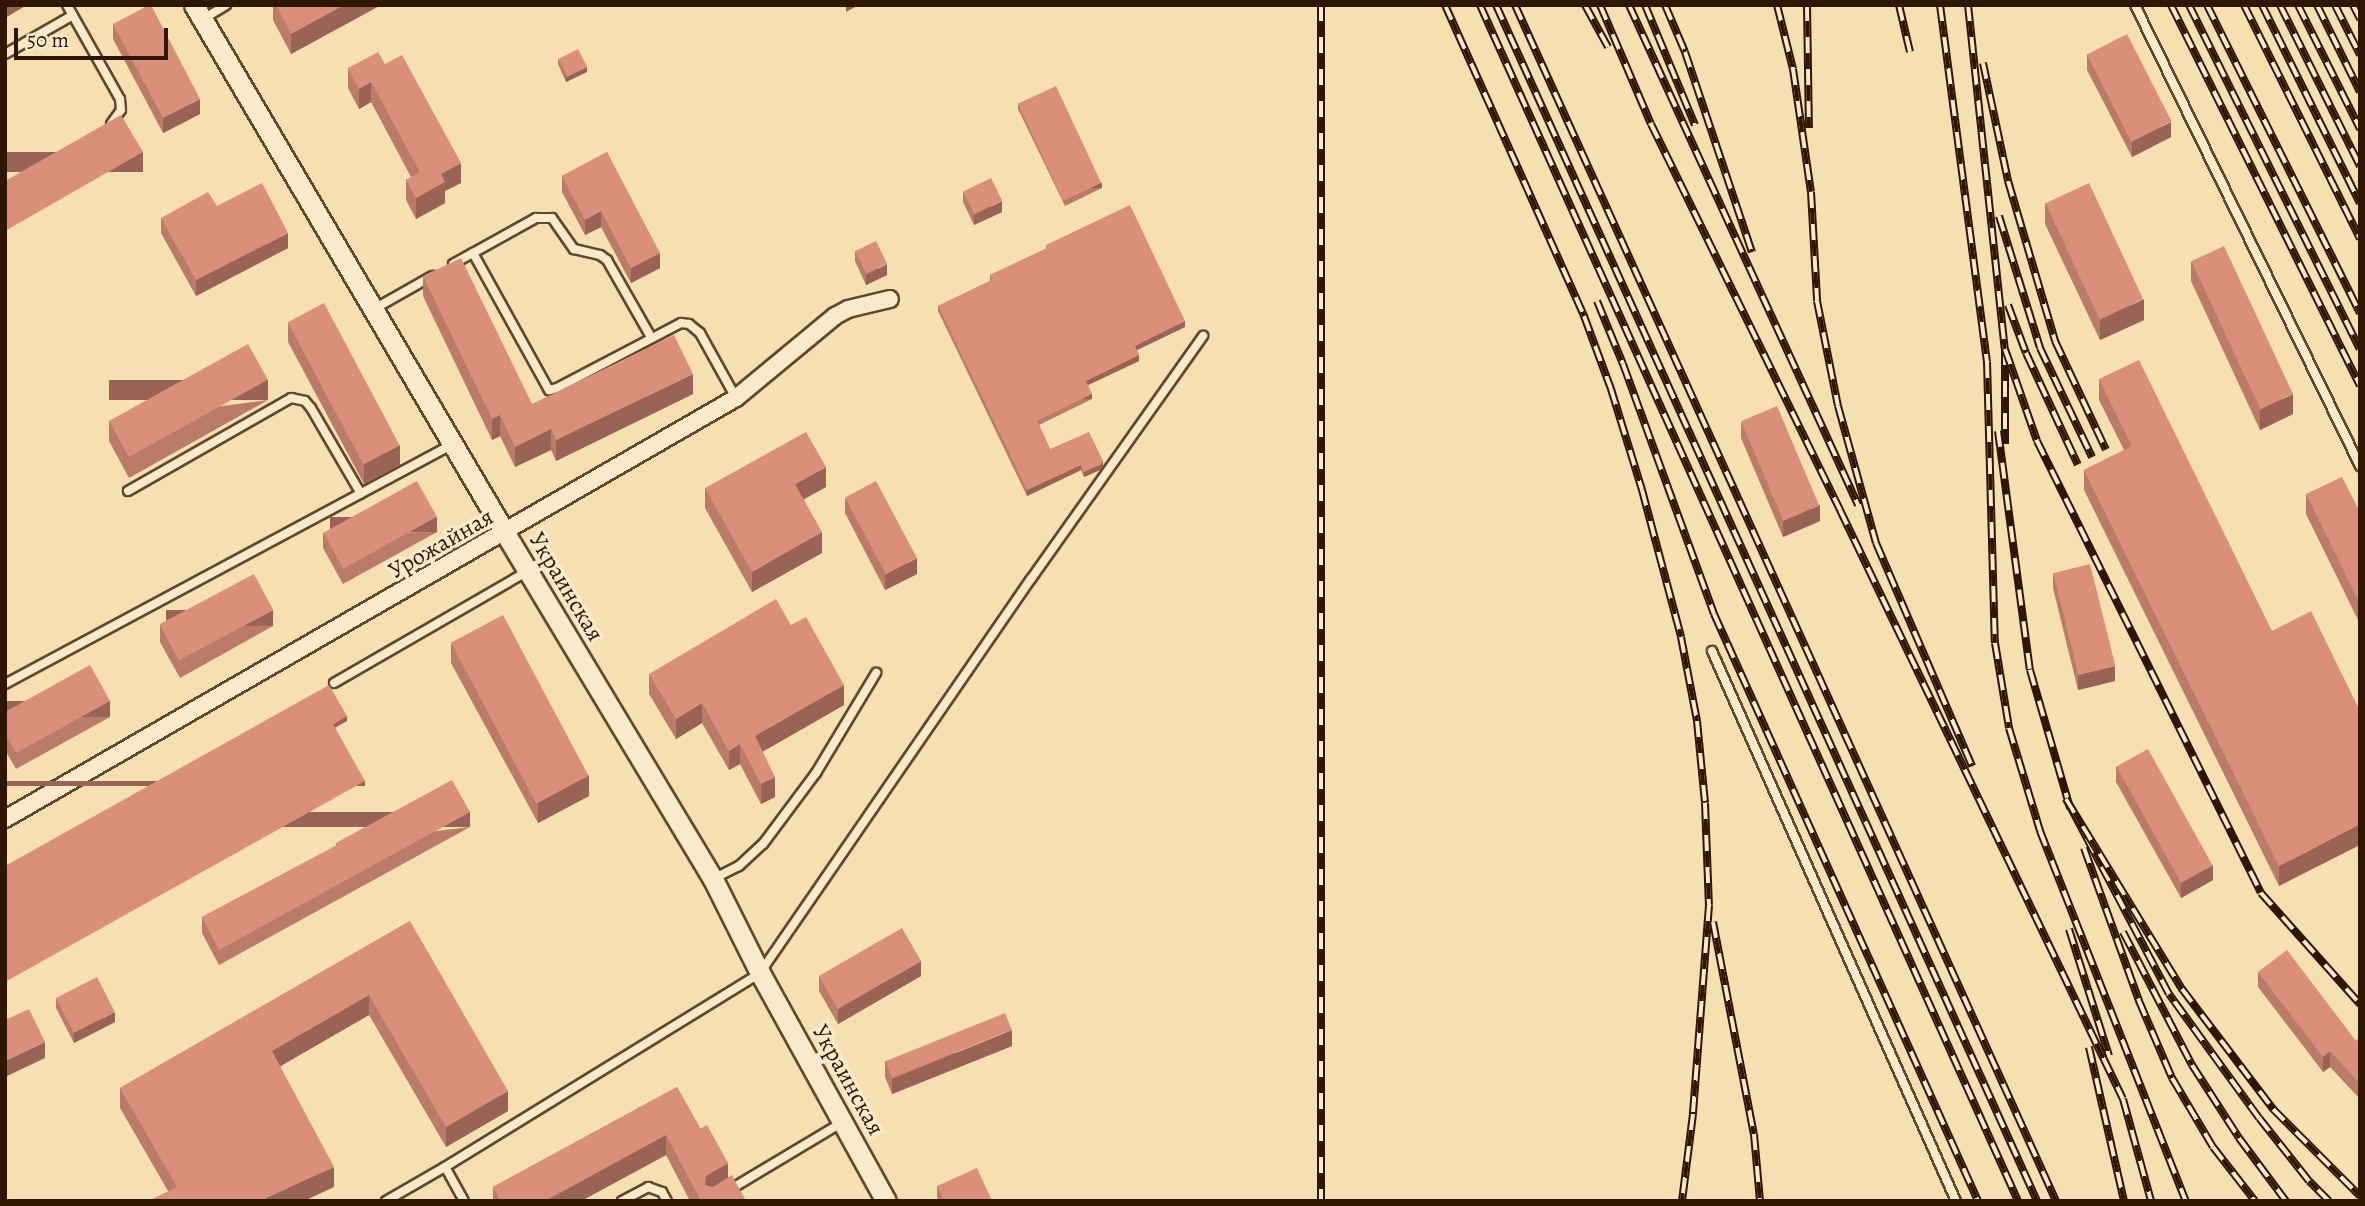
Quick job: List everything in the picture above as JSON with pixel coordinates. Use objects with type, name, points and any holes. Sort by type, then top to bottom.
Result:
[{"type":"street","name":"Украинская","points":[[199,12],[505,533],[713,879],[760,973],[886,1201]]},
{"type":"street","name":"Урожайная","points":[[5,819],[736,398],[835,316],[848,309],[890,299]]},
{"type":"lane","points":[[67,5],[120,99],[121,110],[115,122],[104,128]]},
{"type":"lane","points":[[199,12],[226,5]]},
{"type":"lane","points":[[2135,5],[2360,466]]},
{"type":"lane","points":[[5,54],[73,15]]},
{"type":"lane","points":[[374,309],[536,218],[552,218],[574,249],[600,255],[607,260],[651,337]]},
{"type":"lane","points":[[472,253],[543,384],[549,390],[681,323],[696,328],[736,398]]},
{"type":"lane","points":[[386,1201],[760,973],[1031,579],[1203,336]]},
{"type":"lane","points":[[128,491],[291,398],[305,401],[311,408],[360,494]]},
{"type":"lane","points":[[5,684],[453,444]]},
{"type":"lane","points":[[334,683],[528,571]]},
{"type":"lane","points":[[1712,651],[1956,1201]]},
{"type":"lane","points":[[713,879],[738,866],[763,844],[816,773],[876,673]]},
{"type":"lane","points":[[721,1194],[843,1122]]},
{"type":"lane","points":[[444,1167],[464,1201]]},
{"type":"lane","points":[[622,1201],[648,1187],[662,1192],[667,1201]]},
{"type":"building","points":[[149,5],[200,99],[163,118],[113,24]]},
{"type":"building","points":[[276,5],[344,5],[291,34]]},
{"type":"building","points":[[2127,34],[2171,121],[2131,142],[2087,54]]},
{"type":"building","points":[[578,49],[587,67],[567,77],[558,59]]},
{"type":"building","points":[[378,52],[385,64],[402,55],[461,163],[441,174],[445,182],[416,198],[406,180],[420,172],[371,82],[359,89],[348,68]]},
{"type":"building","points":[[1056,86],[1101,183],[1063,201],[1018,104]]},
{"type":"building","points":[[121,115],[143,152],[5,231],[5,181]]},
{"type":"building","points":[[607,152],[660,253],[631,268],[601,211],[585,220],[562,176]]},
{"type":"building","points":[[991,178],[1002,200],[974,214],[963,192]]},
{"type":"building","points":[[262,183],[288,233],[196,280],[161,218],[208,192],[217,206]]},
{"type":"building","points":[[2089,183],[2143,299],[2100,319],[2045,203]]},
{"type":"building","points":[[1130,205],[1185,321],[1135,346],[1139,355],[1086,381],[1092,394],[1037,421],[1050,449],[1089,432],[1103,461],[1084,472],[1081,465],[1027,490],[938,306],[992,280],[990,275],[1047,248],[1046,245]]},
{"type":"building","points":[[876,241],[887,263],[866,274],[855,251]]},
{"type":"building","points":[[2224,246],[2293,394],[2260,409],[2191,261]]},
{"type":"building","points":[[461,258],[532,404],[674,335],[693,374],[556,440],[551,429],[515,447],[500,415],[492,419],[423,276]]},
{"type":"building","points":[[324,303],[400,445],[363,464],[288,322]]},
{"type":"building","points":[[248,344],[268,380],[129,457],[109,421]]},
{"type":"building","points":[[2139,360],[2272,631],[2311,611],[2360,711],[2360,824],[2279,866],[2084,470],[2132,446],[2099,379]]},
{"type":"building","points":[[1777,406],[1819,505],[1783,521],[1741,421]]},
{"type":"building","points":[[806,432],[826,467],[795,484],[822,532],[752,572],[705,488]]},
{"type":"building","points":[[2342,477],[2360,512],[2360,604],[2306,494]]},
{"type":"building","points":[[417,481],[437,517],[343,569],[323,533]]},
{"type":"building","points":[[876,481],[917,558],[886,574],[845,497]]},
{"type":"building","points":[[2090,564],[2115,666],[2079,675],[2053,573]]},
{"type":"building","points":[[254,574],[273,610],[179,660],[160,624]]},
{"type":"building","points":[[776,599],[791,625],[806,617],[844,685],[755,736],[775,777],[761,784],[740,744],[729,751],[702,703],[676,719],[649,674]]},
{"type":"building","points":[[503,615],[588,776],[536,803],[451,643]]},
{"type":"building","points":[[90,665],[110,701],[16,753],[5,734],[5,712]]},
{"type":"building","points":[[329,685],[347,716],[333,724],[365,781],[5,982],[5,866]]},
{"type":"building","points":[[2148,749],[2212,865],[2181,883],[2117,766]]},
{"type":"building","points":[[452,780],[470,812],[219,950],[202,917]]},
{"type":"building","points":[[410,921],[508,1091],[446,1127],[369,995],[272,1051],[334,1167],[259,1201],[148,1201],[177,1187],[120,1088]]},
{"type":"building","points":[[902,928],[921,961],[838,1009],[819,976]]},
{"type":"building","points":[[2287,950],[2356,1041],[2360,1037],[2360,1084],[2330,1051],[2323,1057],[2258,972]]},
{"type":"building","points":[[97,977],[115,1012],[74,1033],[56,998]]},
{"type":"building","points":[[29,1009],[45,1042],[5,1061],[5,1020]]},
{"type":"building","points":[[1005,1013],[1012,1030],[892,1078],[885,1061]]},
{"type":"building","points":[[677,1087],[700,1129],[707,1125],[728,1163],[706,1176],[705,1185],[713,1187],[732,1175],[746,1201],[701,1201],[666,1135],[546,1201],[500,1201],[493,1187]]},
{"type":"building","points":[[977,1168],[992,1201],[944,1201],[937,1186]]},
{"type":"railway","points":[[1321,5],[1321,1201]]},
{"type":"railway","points":[[1445,5],[1584,316],[1611,389],[1642,490],[1681,637],[1697,721],[1705,803],[1709,905],[1693,1114],[1682,1201]]},
{"type":"railway","points":[[1480,5],[2018,1201]]},
{"type":"railway","points":[[1496,5],[2037,1201]]},
{"type":"railway","points":[[1515,5],[2056,1201]]},
{"type":"railway","points":[[1585,5],[1608,47]]},
{"type":"railway","points":[[1600,5],[1651,124],[2123,1099],[2151,1201]]},
{"type":"railway","points":[[1629,5],[1858,505]]},
{"type":"railway","points":[[1645,5],[1695,125]]},
{"type":"railway","points":[[1665,5],[1685,52],[1752,252]]},
{"type":"railway","points":[[1777,5],[1793,69],[1811,192],[1817,301],[1838,406],[1876,543],[1972,766]]},
{"type":"railway","points":[[1807,5],[1809,128]]},
{"type":"railway","points":[[1899,5],[1910,52]]},
{"type":"railway","points":[[1940,5],[1987,362],[1995,643],[2009,728],[2040,831],[2186,1201]]},
{"type":"railway","points":[[1968,5],[2005,349],[2005,444]]},
{"type":"railway","points":[[2171,5],[2360,386]]},
{"type":"railway","points":[[2189,5],[2360,349]]},
{"type":"railway","points":[[2207,5],[2360,313]]},
{"type":"railway","points":[[2244,5],[2360,239]]},
{"type":"railway","points":[[2262,5],[2360,203]]},
{"type":"railway","points":[[2280,5],[2360,166]]},
{"type":"railway","points":[[2298,5],[2360,129]]},
{"type":"railway","points":[[2317,5],[2360,92]]},
{"type":"railway","points":[[2335,5],[2360,55]]},
{"type":"railway","points":[[2353,5],[2360,19]]},
{"type":"railway","points":[[1983,63],[2008,181],[2055,341],[2106,450]]},
{"type":"railway","points":[[1999,216],[2040,348],[2092,457]]},
{"type":"railway","points":[[1597,301],[1623,364],[1714,614],[1978,1201]]},
{"type":"railway","points":[[2008,305],[2026,353],[2078,465]]},
{"type":"railway","points":[[2005,349],[2037,441],[2261,893],[2360,1004]]},
{"type":"railway","points":[[1998,431],[2030,670],[2070,808]]},
{"type":"railway","points":[[2329,1201],[2309,1181],[2259,1118],[2169,994],[2066,799],[2182,989],[2273,1109],[2360,1196]]},
{"type":"railway","points":[[2084,848],[2139,1001],[2172,1078],[2213,1147],[2255,1201]]},
{"type":"railway","points":[[1713,922],[1754,1134],[1760,1201]]},
{"type":"railway","points":[[2069,929],[2109,1056]]},
{"type":"railway","points":[[2123,932],[2192,1065],[2239,1138],[2286,1201]]},
{"type":"railway","points":[[2089,1047],[2124,1201]]}]
